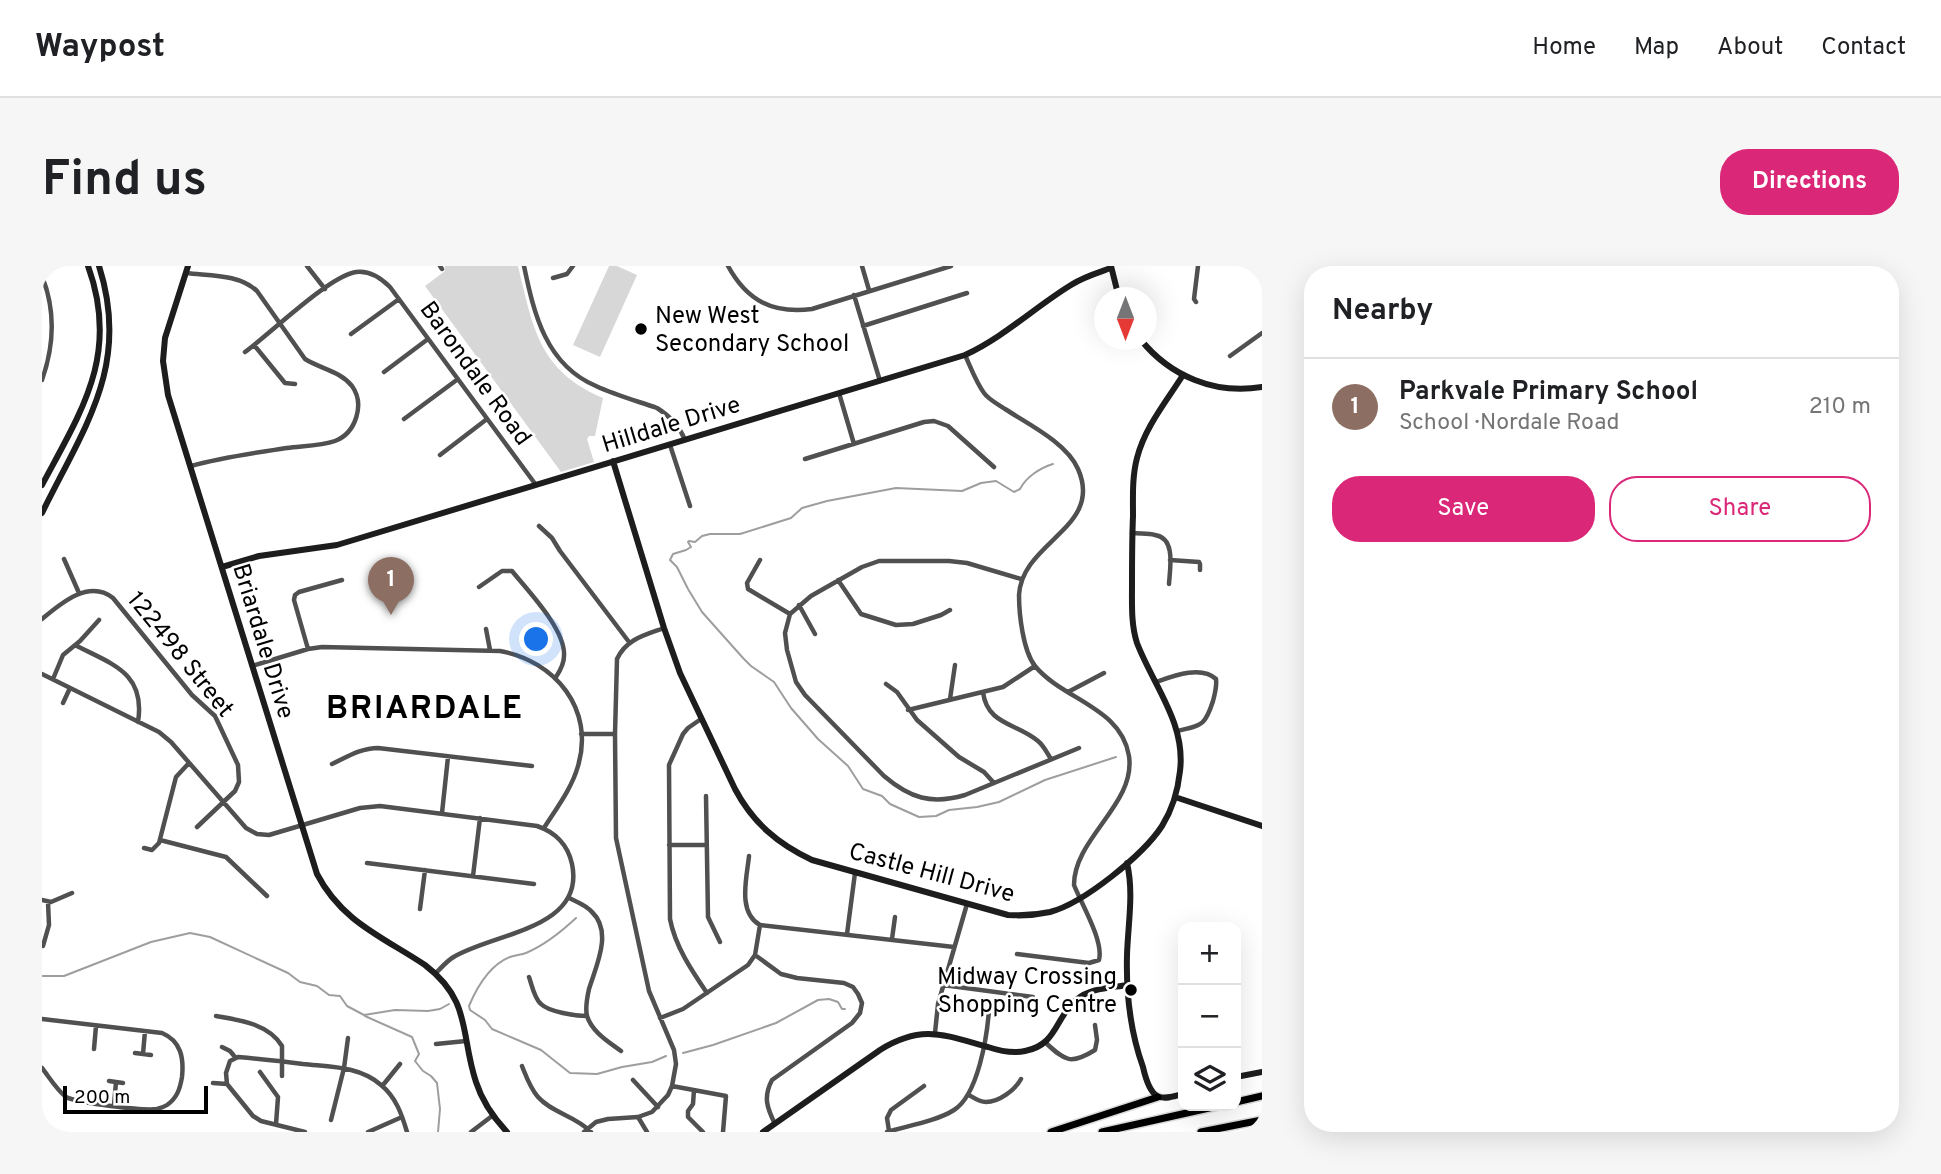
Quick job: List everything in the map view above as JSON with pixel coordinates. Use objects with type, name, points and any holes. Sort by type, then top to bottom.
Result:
[{"type":"main road","points":[[1241,1101],[1262,1096]]},
{"type":"main road","points":[[1051,1132],[1158,1097]]},
{"type":"main road","points":[[1102,1132],[1196,1111]]},
{"type":"main road","points":[[1201,1132],[1260,1120]]},
{"type":"main road","points":[[1215,1132],[1260,1120]]},
{"type":"street","points":[[42,485],[82,410],[99,353],[98,304],[88,266]]},
{"type":"street","points":[[42,513],[92,414],[108,361],[109,307],[99,266]]},
{"type":"street","points":[[307,266],[325,289]]},
{"type":"street","points":[[524,266],[543,334],[560,360],[580,378],[595,386],[657,408],[678,426],[685,440]]},
{"type":"street","points":[[553,278],[566,274],[573,266]]},
{"type":"street","points":[[728,266],[748,293],[760,302],[776,309],[799,310],[812,309],[947,267]]},
{"type":"street","points":[[862,266],[869,290]]},
{"type":"street","points":[[1196,302],[1194,299],[1198,266]]},
{"type":"street","points":[[1111,267],[1116,287]]},
{"type":"street","name":"Hilldale Drive","points":[[222,566],[259,556],[337,545],[965,355],[992,340],[1073,284],[1111,267]]},
{"type":"street","points":[[187,269],[249,284],[305,359],[341,376],[352,386],[358,405],[358,414],[352,427],[338,440],[231,456],[191,466]]},
{"type":"street","name":"Briardale Drive","points":[[187,269],[165,338],[163,361],[167,395],[317,874],[335,903],[353,919],[436,973]]},
{"type":"street","name":"Barondale Road","points":[[244,352],[347,274],[372,273],[382,279],[399,299],[536,485]]},
{"type":"street","points":[[42,276],[52,321],[49,358],[42,380]]},
{"type":"street","points":[[863,326],[967,292]]},
{"type":"street","points":[[854,295],[880,381]]},
{"type":"street","points":[[352,334],[399,299]]},
{"type":"street","points":[[1230,356],[1262,333]]},
{"type":"street","points":[[384,372],[428,339]]},
{"type":"street","points":[[254,345],[285,383],[295,384]]},
{"type":"street","points":[[1150,350],[1183,375],[1220,388],[1262,387]]},
{"type":"street","points":[[965,355],[985,394],[1059,444],[1070,455],[1078,469],[1082,481],[1081,500],[1075,517],[1030,563],[1021,579],[1019,602],[1024,636],[1035,666],[1048,678],[1106,717],[1121,734],[1129,758],[1123,790],[1075,869],[1074,885],[1097,940],[1101,953],[1099,960],[1089,963],[1017,954]]},
{"type":"street","name":"Castle Hill Drive","points":[[613,461],[680,673],[739,798],[758,824],[792,850],[812,860],[855,873],[1008,915],[1051,912],[1080,899],[1127,863],[1157,833],[1175,797],[1180,771],[1177,731],[1134,633],[1132,533],[1137,458],[1149,428],[1183,375]]},
{"type":"street","points":[[404,419],[458,379]]},
{"type":"street","points":[[839,393],[854,444]]},
{"type":"street","points":[[440,454],[487,419]]},
{"type":"street","points":[[805,459],[923,422],[934,421],[948,426],[994,467]]},
{"type":"street","points":[[670,445],[690,506]]},
{"type":"street","points":[[538,526],[552,538],[629,642]]},
{"type":"street","points":[[1132,533],[1158,535],[1165,539],[1169,546],[1169,584]]},
{"type":"street","points":[[42,619],[79,593],[64,559]]},
{"type":"street","points":[[1170,559],[1199,562],[1200,569]]},
{"type":"street","points":[[760,560],[747,583],[748,589],[790,614]]},
{"type":"street","points":[[1021,579],[967,563],[949,561],[879,561],[862,567],[811,596],[790,614],[785,642],[790,665],[799,687],[884,776],[912,795],[937,800],[965,795],[1079,748]]},
{"type":"street","points":[[479,587],[502,571],[512,571],[560,635],[564,656],[556,677]]},
{"type":"street","points":[[307,649],[295,595],[342,580]]},
{"type":"street","points":[[838,580],[861,614],[896,625],[913,624],[950,610]]},
{"type":"street","name":"122498 Street","points":[[79,593],[97,590],[113,598],[192,695],[215,716],[240,772],[238,787],[224,803]]},
{"type":"street","points":[[799,605],[815,634]]},
{"type":"street","points":[[52,679],[63,655],[99,620]]},
{"type":"street","points":[[522,1066],[540,1099],[575,1119],[588,1131],[602,1120],[638,1118],[658,1107],[672,1086],[676,1063],[674,1050],[647,985],[616,838],[616,664],[620,652],[629,642],[664,628]]},
{"type":"street","points":[[486,629],[490,650]]},
{"type":"street","points":[[75,645],[130,677],[139,699],[138,722]]},
{"type":"street","points":[[251,666],[307,649],[337,646],[490,650],[513,653],[531,660],[556,677],[572,701],[578,715],[581,734],[578,769],[544,828]]},
{"type":"street","points":[[950,699],[955,664]]},
{"type":"street","points":[[908,710],[1003,687],[1035,666]]},
{"type":"street","points":[[1156,682],[1188,672],[1212,674],[1216,679],[1217,687],[1208,718],[1200,724],[1177,731]]},
{"type":"street","points":[[1068,692],[1104,673]]},
{"type":"street","points":[[42,674],[164,737],[246,828],[257,834],[268,835],[367,807],[380,806],[522,823],[544,828],[561,841],[570,857],[573,875],[569,898],[563,906],[550,918],[460,954],[436,973],[464,1019],[476,1082],[492,1116],[508,1132]]},
{"type":"street","points":[[886,684],[897,692],[908,710],[954,754],[984,772],[994,783]]},
{"type":"street","points":[[63,703],[70,688]]},
{"type":"street","points":[[983,692],[984,703],[991,714],[1038,741],[1051,759]]},
{"type":"street","points":[[701,719],[682,734],[670,760],[670,919],[687,964],[707,993]]},
{"type":"street","points":[[581,734],[615,734]]},
{"type":"street","points":[[332,764],[373,748],[532,766]]},
{"type":"street","points":[[442,813],[448,757]]},
{"type":"street","points":[[144,848],[152,850],[157,846],[176,777],[189,763]]},
{"type":"street","points":[[706,796],[708,917],[720,942]]},
{"type":"street","points":[[1175,797],[1262,826]]},
{"type":"street","points":[[197,827],[224,803]]},
{"type":"street","points":[[473,876],[480,818]]},
{"type":"street","points":[[160,839],[226,858],[267,896]]},
{"type":"street","points":[[669,845],[707,845]]},
{"type":"street","points":[[749,856],[745,889],[747,905],[753,919],[760,925],[954,947]]},
{"type":"street","points":[[367,863],[534,884]]},
{"type":"street","points":[[1127,863],[1131,889],[1127,957],[1130,1021],[1146,1077],[1158,1097],[1178,1095]]},
{"type":"street","points":[[420,909],[425,870]]},
{"type":"street","points":[[847,934],[855,873]]},
{"type":"street","points":[[42,900],[48,902],[72,893]]},
{"type":"street","points":[[569,898],[592,911],[598,919],[602,934],[587,998],[587,1016],[597,1033],[621,1051]]},
{"type":"street","points":[[43,946],[49,925],[48,902]]},
{"type":"street","points":[[935,1033],[938,1004],[967,904]]},
{"type":"street","points":[[892,939],[895,917]]},
{"type":"street","points":[[660,1018],[683,1009],[748,965],[755,955],[760,925]]},
{"type":"street","points":[[755,955],[781,974],[849,985],[862,1003],[860,1013],[852,1023],[772,1080],[766,1102],[775,1124]]},
{"type":"street","points":[[529,977],[536,997],[544,1006],[587,1016]]},
{"type":"street","points":[[943,985],[1032,997]]},
{"type":"street","points":[[763,1132],[890,1044],[914,1035],[935,1033],[1009,1052],[1034,1049],[1046,1042],[1067,1010],[1079,998],[1096,990],[1127,985]]},
{"type":"street","points":[[924,1086],[891,1110],[887,1118],[888,1132],[952,1112],[969,1096],[984,1046],[989,1010]]},
{"type":"street","points":[[216,1016],[242,1021],[272,1034],[282,1046],[282,1076]]},
{"type":"street","points":[[42,1019],[167,1035],[177,1044],[183,1060],[180,1089],[174,1099],[158,1108],[77,1101],[65,1096],[42,1068]]},
{"type":"street","points":[[1046,1042],[1062,1057],[1075,1060],[1095,1049],[1095,1025]]},
{"type":"street","points":[[94,1049],[96,1026]]},
{"type":"street","points":[[143,1054],[145,1031]]},
{"type":"street","points":[[331,1120],[344,1068],[348,1038]]},
{"type":"street","points":[[436,1044],[467,1041]]},
{"type":"street","points":[[222,1047],[235,1057]]},
{"type":"street","points":[[135,1053],[151,1055]]},
{"type":"street","points":[[305,1132],[261,1121],[253,1116],[227,1084],[227,1067],[230,1060],[235,1057],[282,1061],[344,1068],[363,1074],[383,1085],[394,1100],[407,1132]]},
{"type":"street","points":[[383,1085],[400,1064]]},
{"type":"street","points":[[260,1072],[278,1094],[276,1125]]},
{"type":"street","points":[[1241,1076],[1262,1072]]},
{"type":"street","points":[[969,1096],[982,1101],[992,1101],[1014,1090],[1021,1079]]},
{"type":"street","points":[[634,1080],[658,1107]]},
{"type":"street","points":[[109,1081],[123,1083]]},
{"type":"street","points":[[114,1105],[116,1082]]},
{"type":"street","points":[[213,1083],[227,1084]]},
{"type":"street","points":[[672,1086],[724,1095],[727,1098],[723,1132]]},
{"type":"street","points":[[694,1090],[688,1117],[703,1132]]},
{"type":"street","points":[[471,1132],[492,1116]]},
{"type":"street","points":[[368,1132],[402,1117]]},
{"type":"street","points":[[638,1118],[647,1132]]},
{"type":"shaded area","points":[[445,266],[518,266],[535,328],[552,361],[565,375],[603,398],[595,436],[589,436],[587,439],[594,462],[561,472],[425,286],[445,271]]},
{"type":"shaded area","points":[[609,266],[617,266],[637,275],[600,357],[573,345]]},
{"type":"waterway","points":[[1053,464],[1034,474],[1014,492],[996,481],[981,483],[962,491],[896,488],[827,501],[802,508],[791,518],[740,534],[702,536],[695,542],[689,541],[691,547],[673,554],[670,560],[677,567],[702,612],[751,666],[774,682],[791,708],[818,739],[848,766],[863,789],[882,796],[890,804],[919,817],[936,816],[949,810],[999,802],[1045,780],[1116,757]]},
{"type":"waterway","points":[[576,918],[540,946],[496,965],[476,991],[469,1006],[470,1010],[485,1020],[492,1029],[541,1050],[570,1073],[597,1074],[652,1062],[666,1056]]},
{"type":"waterway","points":[[42,976],[64,976],[151,942],[190,933],[210,937],[288,973],[300,982],[317,986],[329,995],[340,996],[347,1006],[364,1015],[395,1010],[428,1011],[449,1004]]},
{"type":"waterway","points":[[683,1053],[776,1023],[818,1000],[829,999],[838,1002],[842,1009],[845,1009]]},
{"type":"waterway","points":[[365,1016],[412,1037],[419,1054],[415,1061],[437,1083],[440,1109],[438,1132]]},
{"type":"place","name":"New West Secondary School","points":[[641,329]]},
{"type":"place","name":"Parkvale Primary School","points":[[391,615]]},
{"type":"place","name":"Midway Crossing Shopping Centre","points":[[1131,990]]},
{"type":"district","name":"BRIARDALE","points":[[425,707]]}]
